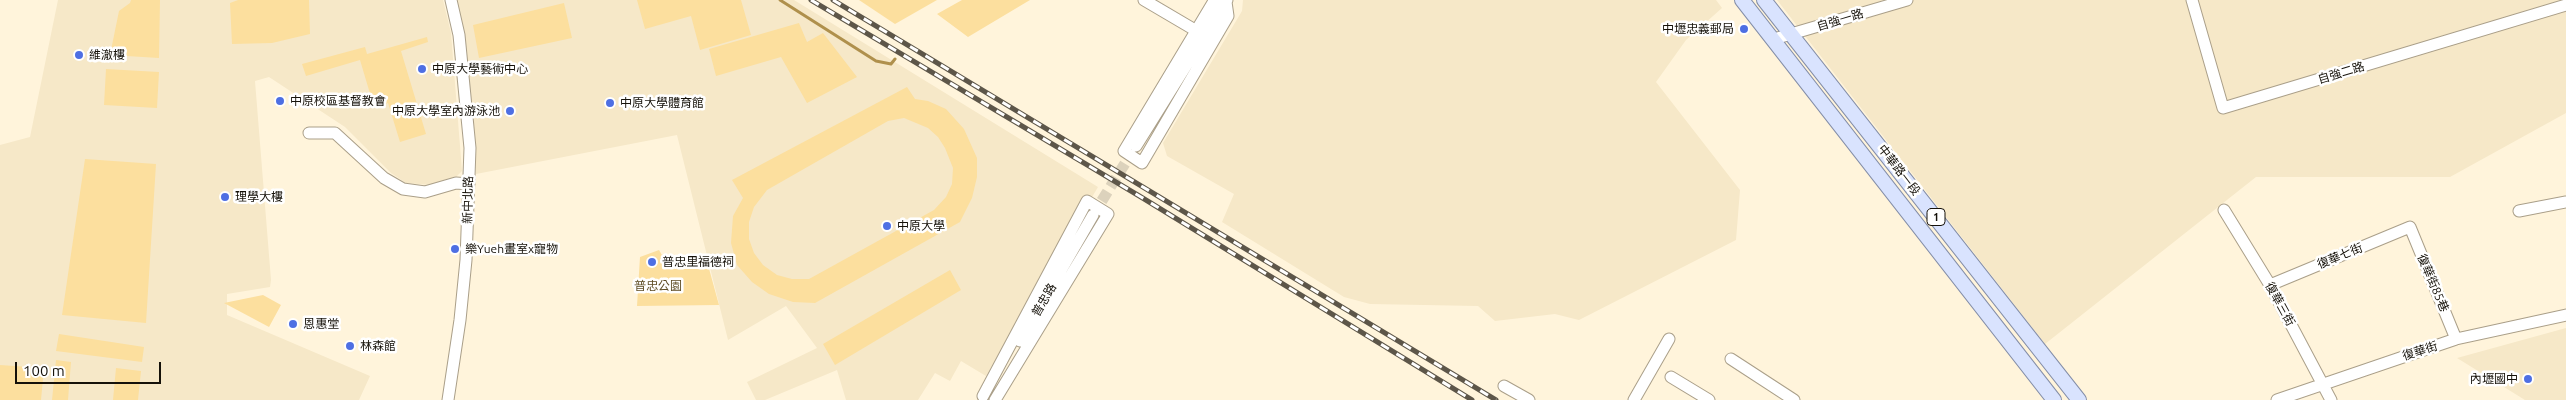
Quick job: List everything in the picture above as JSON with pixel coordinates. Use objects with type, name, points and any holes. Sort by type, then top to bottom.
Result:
[{"type":"main road","name":"1","points":[[1742,0],[1774,39]]},
{"type":"main road","name":"1","points":[[1764,0],[1791,35]]},
{"type":"main road","name":"中華路一段","points":[[1791,35],[2079,400]]},
{"type":"main road","name":"中華路一段","points":[[1774,39],[2054,400]]},
{"type":"street","name":"新中北路","points":[[448,400],[460,320],[466,260],[470,148],[465,80],[459,35],[451,0]]},
{"type":"street","points":[[1144,0],[1195,30]]},
{"type":"street","name":"自強一路","points":[[1774,39],[1907,0]]},
{"type":"street","name":"自強二路","points":[[2192,0],[2223,108],[2566,5]]},
{"type":"street","points":[[1214,1],[1227,1],[1228,16],[1142,163],[1124,151],[1214,1]]},
{"type":"street","points":[[1136,146],[1227,1]]},
{"type":"street","points":[[309,133],[335,133],[384,178],[403,190],[425,192],[456,183],[469,184]]},
{"type":"street","points":[[1087,201],[1108,214],[988,399],[1087,201]]},
{"type":"street","points":[[2519,211],[2566,202]]},
{"type":"street","name":"復華三街","points":[[2224,210],[2270,285],[2331,400]]},
{"type":"street","name":"普忠路","points":[[988,399],[994,385],[1093,215]]},
{"type":"street","name":"復華七街","points":[[2270,285],[2410,227]]},
{"type":"street","name":"復華街85巷","points":[[2410,227],[2456,339]]},
{"type":"street","name":"復華街","points":[[2277,400],[2322,383],[2456,339],[2566,315]]},
{"type":"street","points":[[1634,400],[1669,339]]},
{"type":"street","points":[[1731,359],[1794,400]]},
{"type":"street","points":[[1671,377],[1709,400]]},
{"type":"street","points":[[1504,386],[1529,400]]},
{"type":"shaded area","points":[[58,0],[443,0],[451,33],[462,171],[454,179],[431,185],[406,183],[391,173],[345,127],[269,77],[255,81],[271,280],[270,287],[227,294],[227,315],[370,376],[359,400],[0,400],[0,145],[30,137]]},
{"type":"shaded area","name":"中原大學","points":[[453,0],[794,0],[1098,187],[986,376],[961,361],[950,381],[935,373],[918,400],[846,400],[837,370],[765,400],[756,400],[747,382],[817,348],[786,306],[728,340],[677,135],[476,174],[465,39]]},
{"type":"shaded area","points":[[1243,0],[1716,0],[1722,8],[1686,40],[1656,82],[1740,190],[1736,240],[1579,320],[1555,314],[1495,321],[1478,306],[1370,304],[1344,297],[1222,222],[1234,194],[1167,156],[1163,143],[1242,11]]},
{"type":"shaded area","points":[[1777,0],[2566,0],[2566,113],[2450,177],[2256,177],[2045,344]]},
{"type":"shaded area","name":"內壢國中","points":[[2566,328],[2566,400],[2525,400],[2457,358]]},
{"type":"green space","points":[[131,0],[160,0],[159,58],[110,55],[119,11],[130,3]]},
{"type":"green space","points":[[238,0],[309,0],[310,34],[272,43],[232,44],[230,3]]},
{"type":"green space","points":[[637,0],[741,0],[751,35],[700,50],[691,16],[645,29]]},
{"type":"green space","points":[[859,0],[937,0],[895,24]]},
{"type":"green space","points":[[962,0],[1030,0],[968,37],[937,14]]},
{"type":"green space","points":[[564,3],[572,38],[479,58],[473,25]]},
{"type":"green space","points":[[799,23],[807,42],[823,33],[857,77],[807,103],[781,57],[716,76],[709,49]]},
{"type":"green space","points":[[427,37],[428,42],[401,51],[426,134],[400,142],[388,103],[374,107],[360,60],[306,76],[302,64],[365,47],[367,54]]},
{"type":"green space","points":[[106,69],[159,72],[157,108],[104,105]]},
{"type":"green space","points":[[907,87],[915,99],[928,101],[946,109],[964,129],[977,158],[977,177],[972,198],[960,222],[815,303],[793,302],[769,294],[752,282],[737,265],[731,243],[733,216],[743,198],[732,180]],"holes":[[[904,118],[928,128],[938,137],[945,148],[953,168],[952,184],[946,197],[934,210],[809,279],[792,279],[777,275],[763,265],[754,253],[749,239],[749,222],[754,207],[767,190],[888,121]]]},
{"type":"green space","points":[[85,159],[156,164],[146,323],[62,315]]},
{"type":"green space","name":"普忠公園","points":[[659,250],[669,267],[708,265],[719,305],[637,306],[640,257]]},
{"type":"green space","points":[[950,270],[961,290],[835,365],[823,344]]},
{"type":"green space","points":[[263,295],[281,305],[269,327],[224,303]]},
{"type":"green space","points":[[59,334],[144,347],[142,362],[56,351]]},
{"type":"green space","points":[[56,360],[71,362],[68,400],[52,400]]},
{"type":"green space","points":[[0,365],[44,368],[41,400],[0,400]]},
{"type":"green space","points":[[116,368],[141,371],[138,400],[113,400]]},
{"type":"waterway","points":[[780,0],[876,61],[891,64],[895,59]]},
{"type":"tunnel","points":[[1093,215],[1134,149]]},
{"type":"railway","points":[[811,0],[1141,197],[1472,400]]},
{"type":"railway","points":[[833,0],[1496,400]]},
{"type":"place","name":"中壢忠義郵局","points":[[1744,29]]},
{"type":"place","name":"維澈樓","points":[[79,55]]},
{"type":"place","name":"中原大學藝術中心","points":[[422,69]]},
{"type":"place","name":"中原校區基督教會","points":[[280,101]]},
{"type":"place","name":"中原大學體育館","points":[[610,103]]},
{"type":"place","name":"中原大學室內游泳池","points":[[510,111]]},
{"type":"place","name":"理學大樓","points":[[225,197]]},
{"type":"place","name":"中原大學","points":[[887,226]]},
{"type":"place","name":"樂Yueh畫室x寵物","points":[[455,249]]},
{"type":"place","name":"普忠里福德祠","points":[[652,262]]},
{"type":"place","name":"恩惠堂","points":[[293,324]]},
{"type":"place","name":"林森館","points":[[350,346]]},
{"type":"place","name":"內壢國中","points":[[2528,379]]}]
